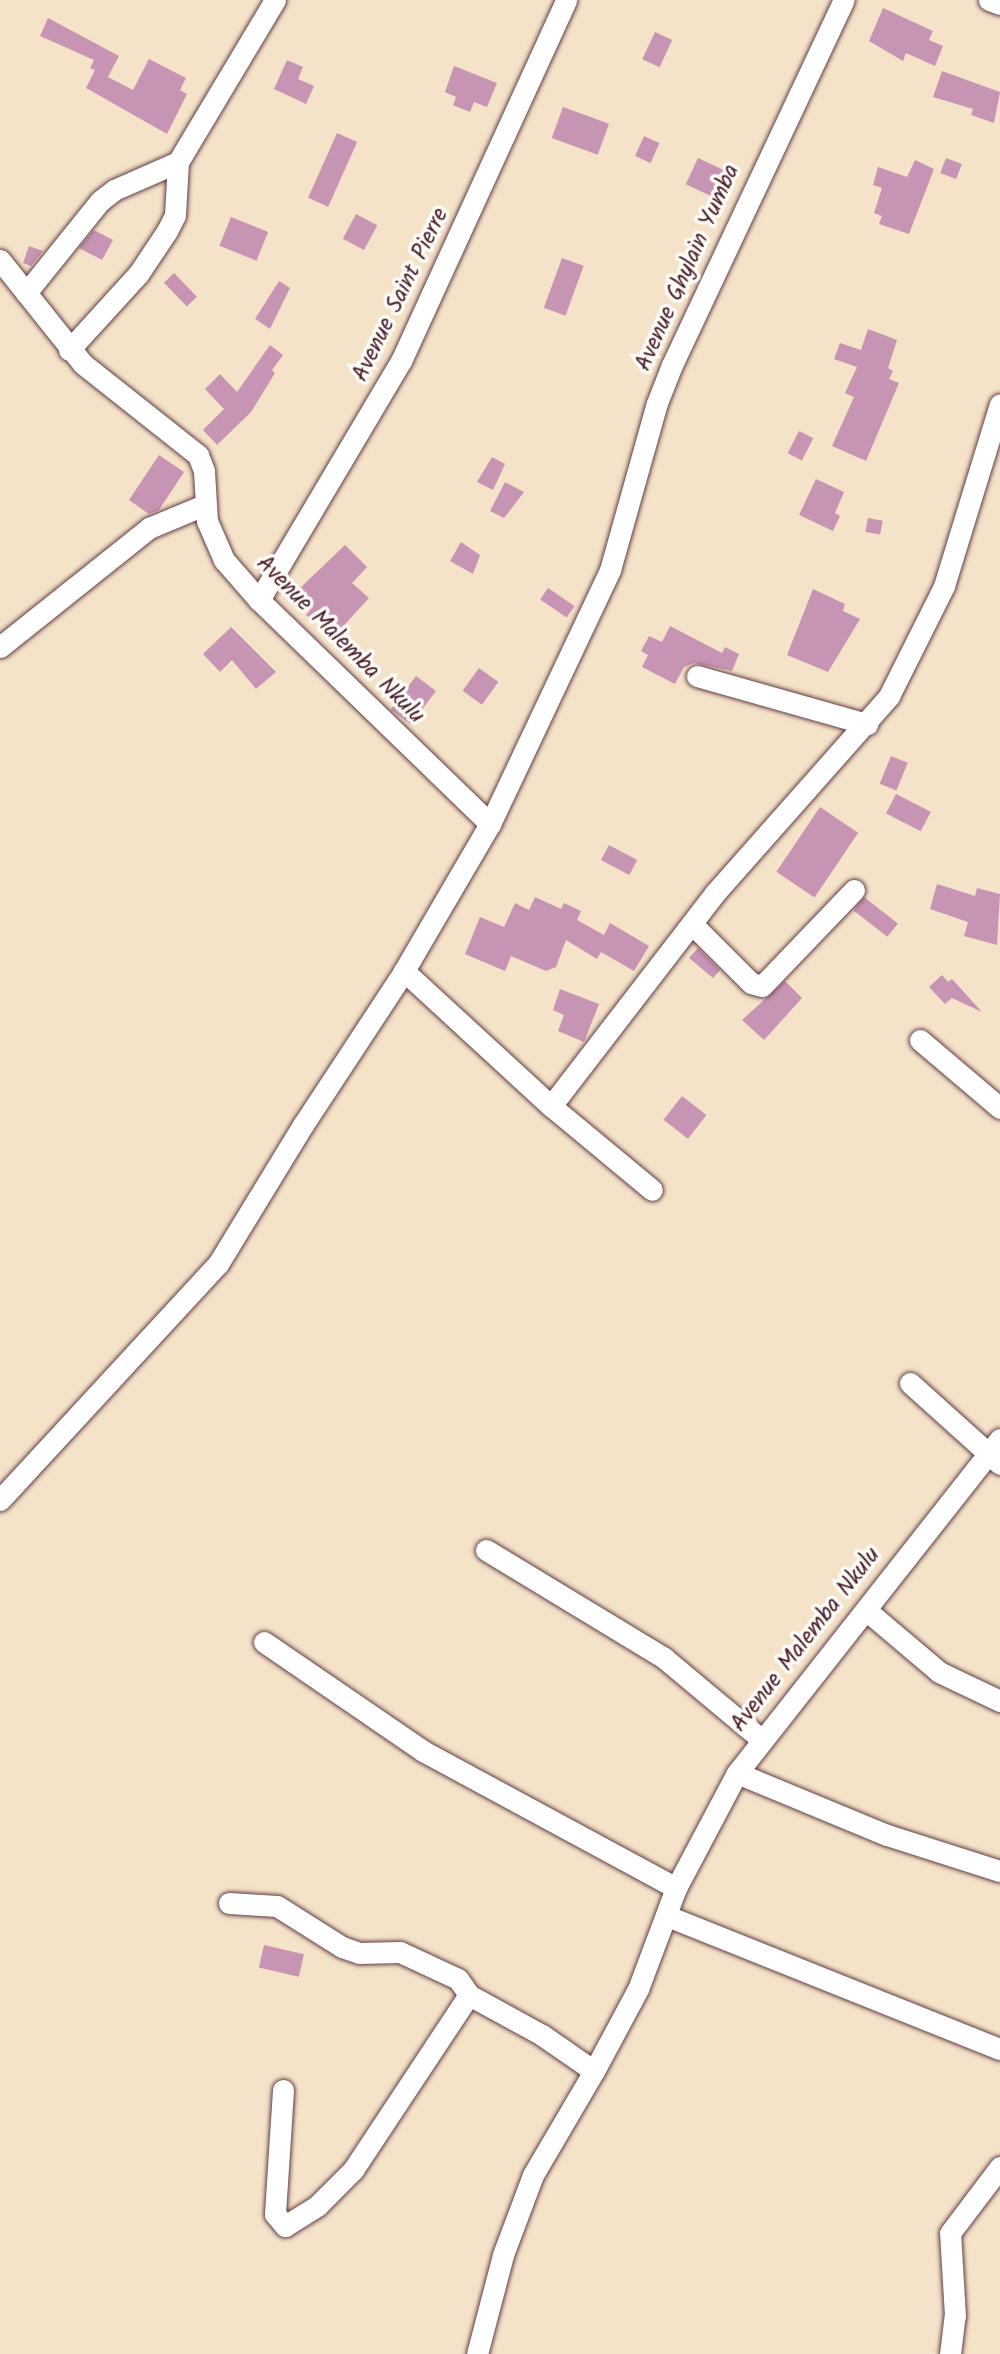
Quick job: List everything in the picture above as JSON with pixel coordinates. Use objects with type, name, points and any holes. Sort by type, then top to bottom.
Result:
[{"type":"street","points":[[69,350],[139,273],[167,230],[175,215],[178,162],[275,0]]},
{"type":"street","name":"Avenue Saint Pierre","points":[[259,600],[401,362],[566,0]]},
{"type":"street","name":"Avenue Ghylain Yumba","points":[[0,1500],[218,1265],[303,1125],[404,971],[490,824],[610,570],[657,402],[672,365],[844,0]]},
{"type":"street","points":[[989,0],[1000,4]]},
{"type":"street","points":[[26,293],[100,201],[114,190],[178,162]]},
{"type":"street","name":"Avenue Malemba Nkulu","points":[[0,260],[69,350],[133,406],[198,455],[204,471],[204,505],[217,549],[259,600],[490,824]]},
{"type":"street","points":[[551,1106],[741,862],[867,724],[905,671],[944,586],[1000,404]]},
{"type":"street","points":[[0,647],[149,528],[204,505]]},
{"type":"street","points":[[697,677],[867,724]]},
{"type":"street","points":[[692,923],[751,983],[762,986],[854,890]]},
{"type":"street","points":[[404,971],[551,1106],[652,1190]]},
{"type":"street","points":[[920,1040],[1000,1108]]},
{"type":"street","points":[[911,1383],[996,1452]]},
{"type":"street","name":"Avenue Malemba Nkulu","points":[[478,2354],[503,2255],[533,2175],[638,1989],[676,1888],[737,1773],[761,1739],[996,1452]]},
{"type":"street","points":[[486,1550],[664,1658],[761,1739]]},
{"type":"street","points":[[866,1610],[939,1672],[1000,1701]]},
{"type":"street","points":[[264,1642],[422,1751],[676,1888]]},
{"type":"street","points":[[737,1773],[887,1835],[1000,1871]]},
{"type":"street","points":[[229,1903],[276,1906],[359,1953],[400,1952],[458,1979],[469,1995],[542,2035],[594,2071]]},
{"type":"street","points":[[667,1916],[1000,2049]]},
{"type":"street","points":[[283,2090],[275,2214],[285,2226],[317,2206],[353,2170],[469,1995]]},
{"type":"street","points":[[950,2354],[954,2316],[950,2234],[1000,2167]]},
{"type":"building","points":[[883,8],[933,31],[929,40],[943,46],[935,66],[906,53],[903,61],[869,41]]},
{"type":"building","points":[[48,18],[119,56],[108,77],[133,90],[149,59],[186,78],[180,90],[187,94],[167,134],[86,88],[95,70],[90,68],[94,60],[40,36]]},
{"type":"building","points":[[655,32],[672,40],[660,67],[642,59]]},
{"type":"building","points":[[287,60],[303,67],[298,79],[314,86],[306,104],[274,89]]},
{"type":"building","points":[[454,66],[497,83],[487,107],[474,102],[470,112],[453,105],[456,97],[445,92]]},
{"type":"building","points":[[942,71],[1000,92],[994,123],[971,115],[973,109],[933,97]]},
{"type":"building","points":[[563,107],[609,124],[598,155],[552,138]]},
{"type":"building","points":[[337,133],[357,142],[328,207],[308,198]]},
{"type":"building","points":[[644,136],[660,143],[651,163],[635,156]]},
{"type":"building","points":[[698,158],[724,170],[712,197],[686,184]]},
{"type":"building","points":[[946,158],[962,164],[956,179],[940,173]]},
{"type":"building","points":[[915,160],[934,169],[909,234],[879,224],[882,216],[874,213],[882,188],[873,185],[878,167],[907,177]]},
{"type":"building","points":[[356,214],[377,225],[364,250],[343,239]]},
{"type":"building","points":[[231,217],[268,232],[256,261],[219,246]]},
{"type":"building","points":[[94,230],[113,240],[102,260],[79,248]]},
{"type":"building","points":[[29,246],[43,251],[31,266],[23,263]]},
{"type":"building","points":[[562,258],[584,266],[565,316],[544,308]]},
{"type":"building","points":[[174,273],[197,297],[187,306],[164,283]]},
{"type":"building","points":[[279,281],[290,288],[270,329],[255,319]]},
{"type":"building","points":[[868,329],[897,340],[888,368],[893,371],[889,379],[899,383],[866,461],[832,446],[854,397],[845,393],[857,367],[834,359],[840,343],[861,350]]},
{"type":"building","points":[[270,345],[283,355],[272,370],[275,373],[251,412],[217,445],[203,430],[224,409],[205,389],[220,374],[237,392]]},
{"type":"building","points":[[799,431],[813,438],[802,461],[788,453]]},
{"type":"building","points":[[159,455],[184,472],[159,510],[149,514],[129,500]]},
{"type":"building","points":[[492,457],[505,464],[493,490],[477,482]]},
{"type":"building","points":[[816,479],[844,492],[835,513],[840,516],[833,531],[799,515]]},
{"type":"building","points":[[505,482],[524,492],[504,518],[490,511]]},
{"type":"building","points":[[868,518],[883,521],[880,535],[865,532]]},
{"type":"building","points":[[461,542],[480,555],[473,574],[450,561]]},
{"type":"building","points":[[345,545],[367,567],[352,583],[369,598],[336,634],[306,615],[310,610],[300,605],[306,598],[298,590]]},
{"type":"building","points":[[548,588],[575,606],[567,618],[540,600]]},
{"type":"building","points":[[813,589],[845,604],[843,611],[860,619],[828,672],[787,655]]},
{"type":"building","points":[[670,626],[722,653],[725,647],[739,654],[732,671],[694,663],[684,667],[675,684],[642,667],[648,655],[641,651],[649,636],[662,642]]},
{"type":"building","points":[[231,627],[276,672],[256,689],[232,660],[220,672],[203,654]]},
{"type":"building","points":[[479,668],[498,682],[482,705],[463,691]]},
{"type":"building","points":[[416,676],[436,691],[411,725],[391,710]]},
{"type":"building","points":[[891,756],[908,763],[896,791],[880,784]]},
{"type":"building","points":[[896,794],[931,812],[921,831],[886,814]]},
{"type":"building","points":[[820,807],[858,833],[815,897],[776,872]]},
{"type":"building","points":[[609,845],[637,860],[629,875],[601,860]]},
{"type":"building","points":[[937,884],[975,896],[977,888],[1000,894],[997,945],[964,936],[968,922],[930,909]]},
{"type":"building","points":[[535,897],[561,909],[564,903],[581,911],[577,920],[604,935],[610,923],[649,946],[634,971],[601,952],[597,959],[566,940],[556,967],[546,971],[511,956],[505,971],[465,954],[480,917],[504,927],[515,903],[529,910]]},
{"type":"building","points":[[864,897],[898,923],[887,937],[854,910]]},
{"type":"building","points":[[698,948],[720,970],[713,978],[689,958]]},
{"type":"building","points":[[942,975],[948,982],[952,979],[982,1012],[952,998],[945,1004],[929,987]]},
{"type":"building","points":[[785,981],[802,998],[764,1040],[742,1020]]},
{"type":"building","points":[[560,989],[599,1004],[584,1042],[558,1031],[564,1015],[553,1010]]},
{"type":"building","points":[[682,1096],[706,1115],[688,1139],[664,1120]]},
{"type":"building","points":[[264,1945],[304,1954],[299,1977],[259,1967]]}]
